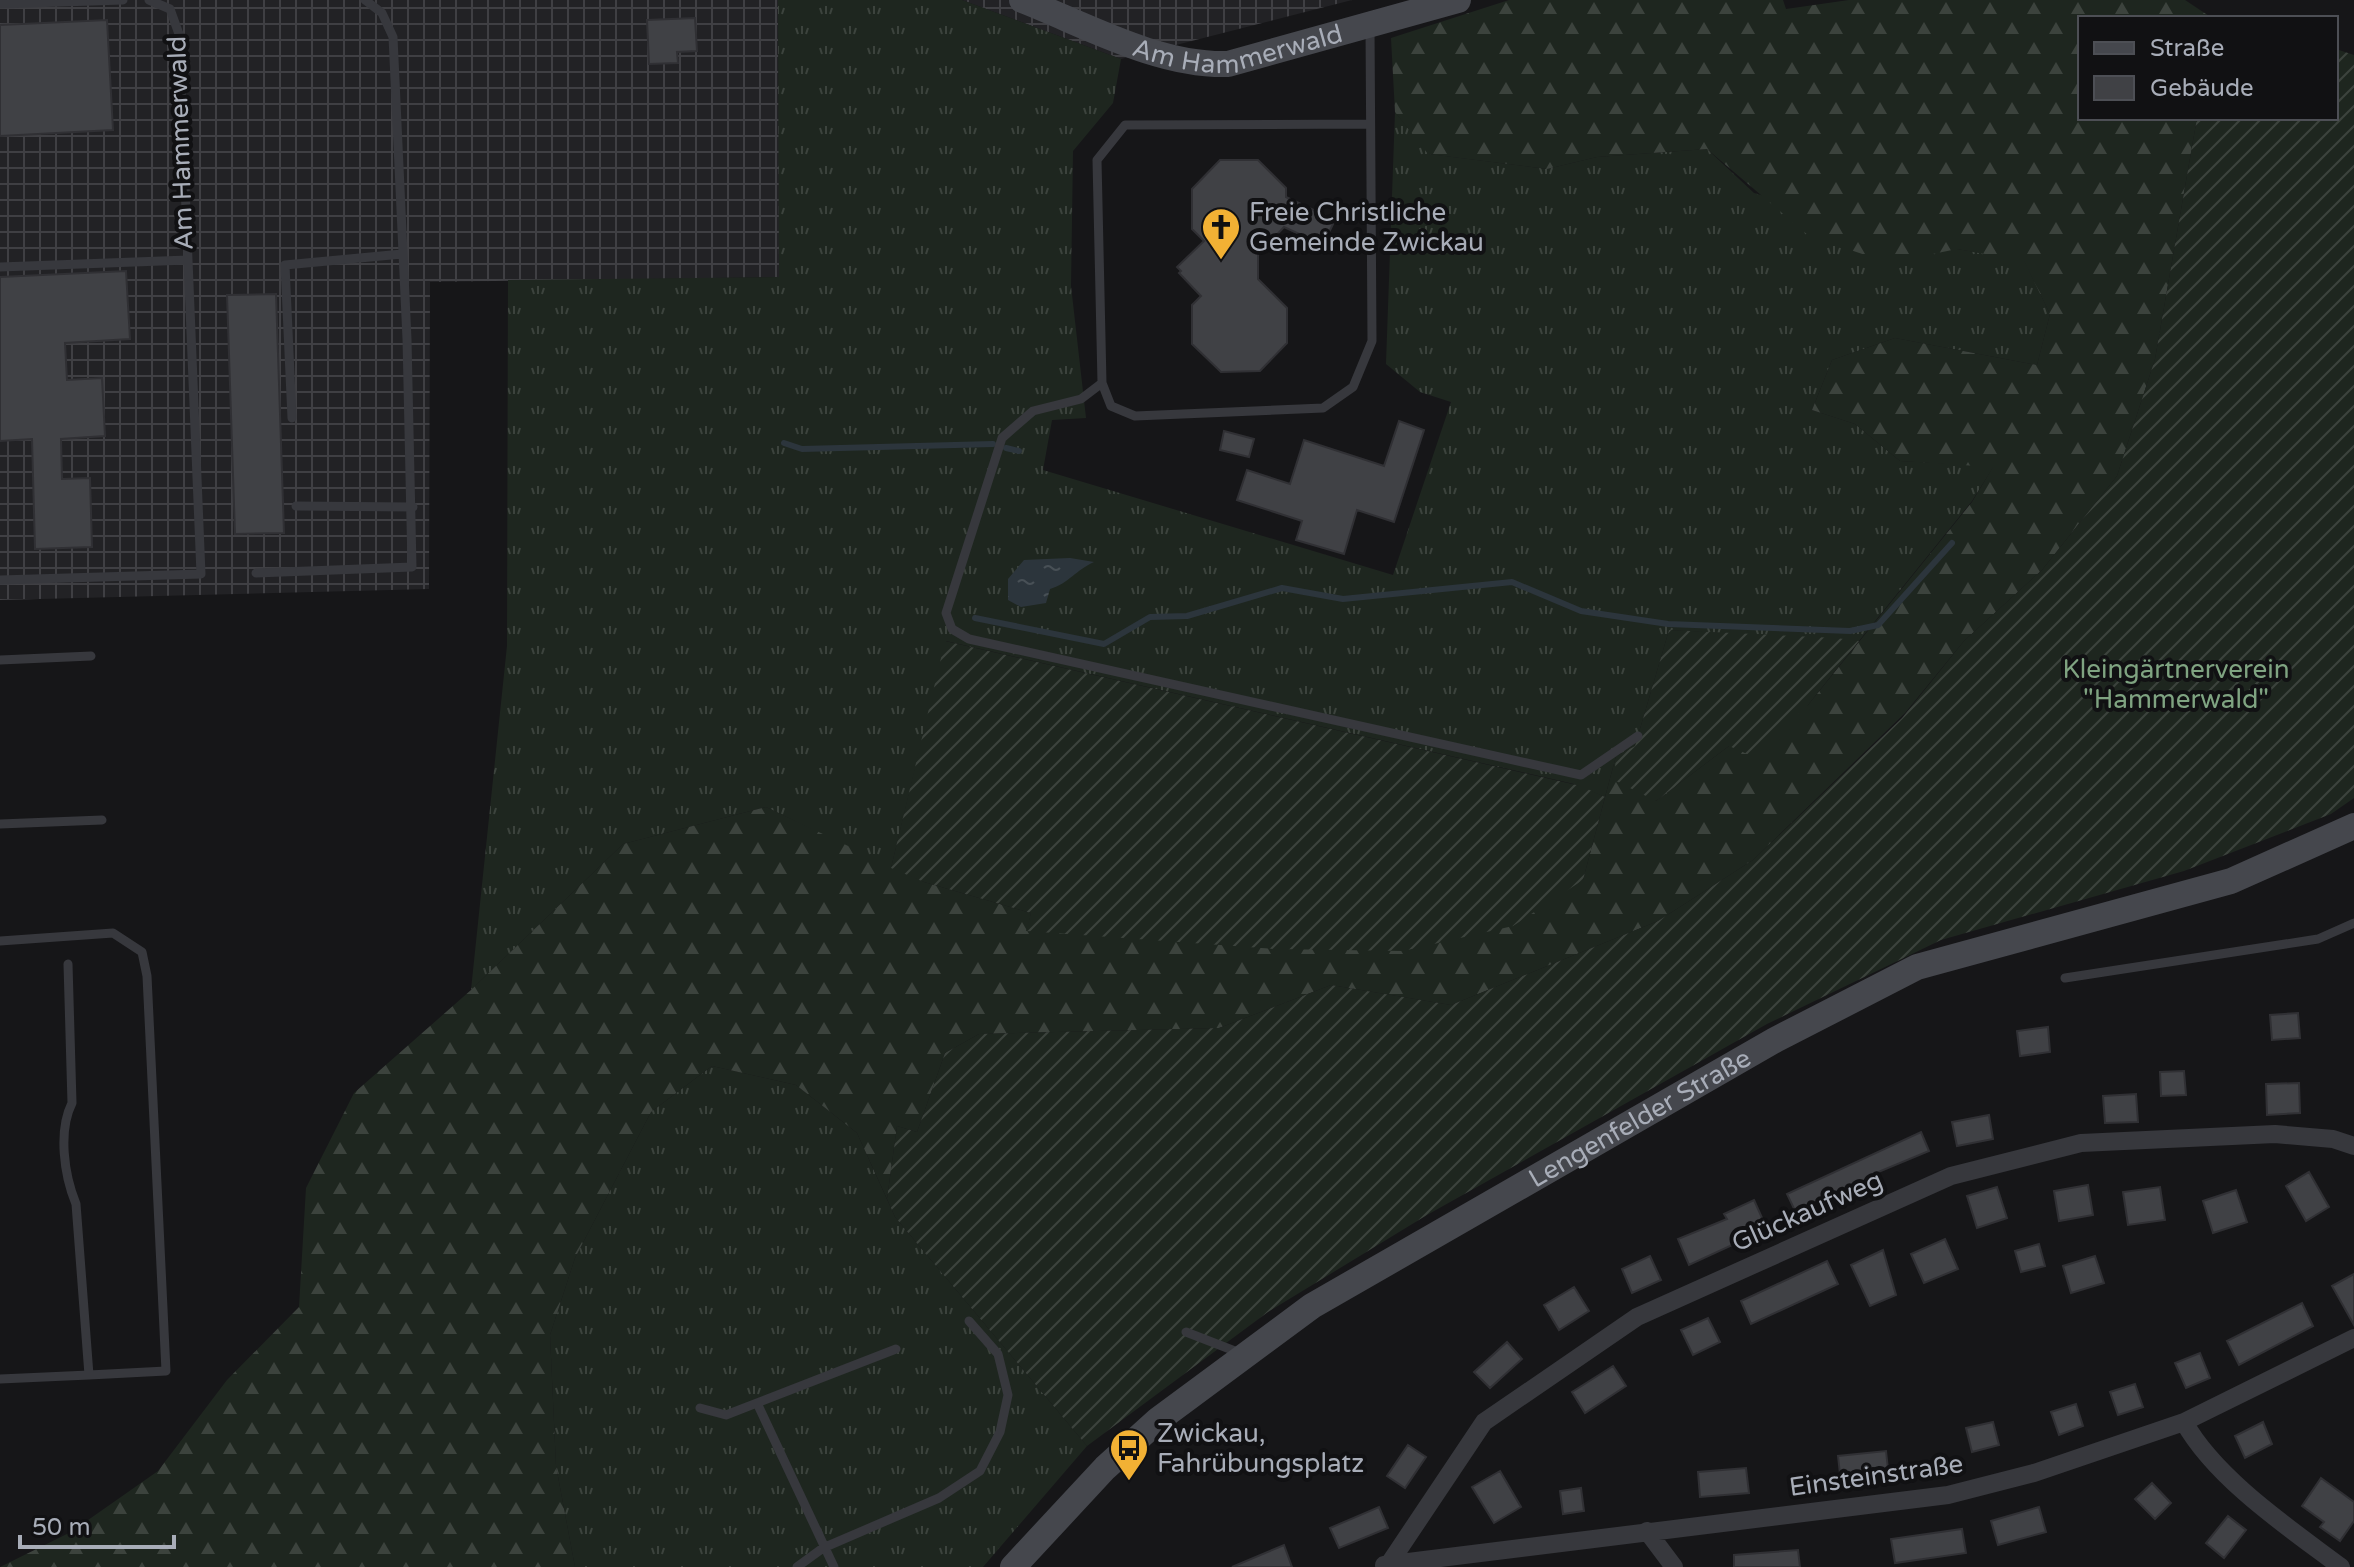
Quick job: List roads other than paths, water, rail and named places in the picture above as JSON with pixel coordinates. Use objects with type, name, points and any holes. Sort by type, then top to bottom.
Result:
[{"type":"main road","name":"Am Hammerwald","points":[[1022,0],[1146,49],[1201,65],[1228,64],[1370,27],[1421,5],[1458,0]]},
{"type":"main road","name":"Lengenfelder Straße","points":[[1013,1567],[1105,1468],[1158,1420],[1312,1306],[1775,1040],[1917,967],[2231,881],[2354,826]]},
{"type":"street","name":"Glückaufweg","points":[[1384,1565],[1484,1422],[1637,1317],[1951,1176],[2081,1143],[2275,1134],[2333,1139],[2354,1146]]},
{"type":"street","name":"Einsteinstraße","points":[[1384,1565],[1948,1495],[2034,1473],[2184,1422],[2354,1338]]},
{"type":"street","points":[[2184,1422],[2198,1447],[2285,1526],[2341,1567]]},
{"type":"street","points":[[1647,1531],[1674,1567]]},
{"type":"lane","points":[[0,4],[123,0]]},
{"type":"lane","name":"Am Hammerwald","points":[[0,267],[188,260],[179,34],[170,9],[149,0]]},
{"type":"lane","points":[[256,573],[412,567],[413,507],[393,37],[382,13],[365,0]]},
{"type":"lane","points":[[1369,124],[1125,125],[1097,160],[1102,383],[1111,406],[1135,416],[1323,408],[1353,387],[1372,341],[1370,27]]},
{"type":"lane","points":[[292,418],[285,265],[402,254]]},
{"type":"lane","points":[[0,580],[201,574],[188,260]]},
{"type":"lane","points":[[1102,383],[1081,399],[1033,411],[1002,438],[946,613],[952,629],[969,639],[1581,775],[1638,736]]},
{"type":"lane","points":[[296,506],[413,507]]},
{"type":"lane","points":[[0,660],[91,656]]},
{"type":"lane","points":[[0,824],[102,820]]},
{"type":"lane","points":[[2065,978],[2318,939],[2354,923]]},
{"type":"lane","points":[[0,941],[113,933],[142,952],[147,976],[166,1371],[0,1379]]},
{"type":"lane","points":[[68,964],[72,1103],[63,1119],[69,1186],[76,1204],[89,1375]]},
{"type":"lane","points":[[797,1567],[823,1548],[939,1498],[980,1471],[1000,1432],[1008,1395],[998,1354],[969,1321]]},
{"type":"lane","points":[[1186,1332],[1244,1354]]},
{"type":"lane","points":[[700,1408],[726,1415],[896,1349]]},
{"type":"lane","points":[[757,1403],[834,1567]]},
{"type":"water","points":[[1070,558],[1094,562],[1050,589],[1046,603],[1021,607],[1008,600],[1008,579],[1024,560]]},
{"type":"waterway","points":[[784,443],[802,449],[993,444]]},
{"type":"waterway","points":[[1006,448],[1019,451]]},
{"type":"waterway","points":[[975,618],[1104,644],[1150,617],[1187,616],[1282,588],[1343,599],[1512,582],[1581,611],[1668,624],[1850,631],[1878,625],[1952,543]]},
{"type":"place","name":"Freie Christliche Gemeinde Zwickau","points":[[1221,261]]},
{"type":"place","name":"Zwickau, Fahrübungsplatz","points":[[1129,1482]]},
{"type":"park label","name":"Kleingärtnerverein \"Hammerwald\"","points":[[2176,684]]}]
